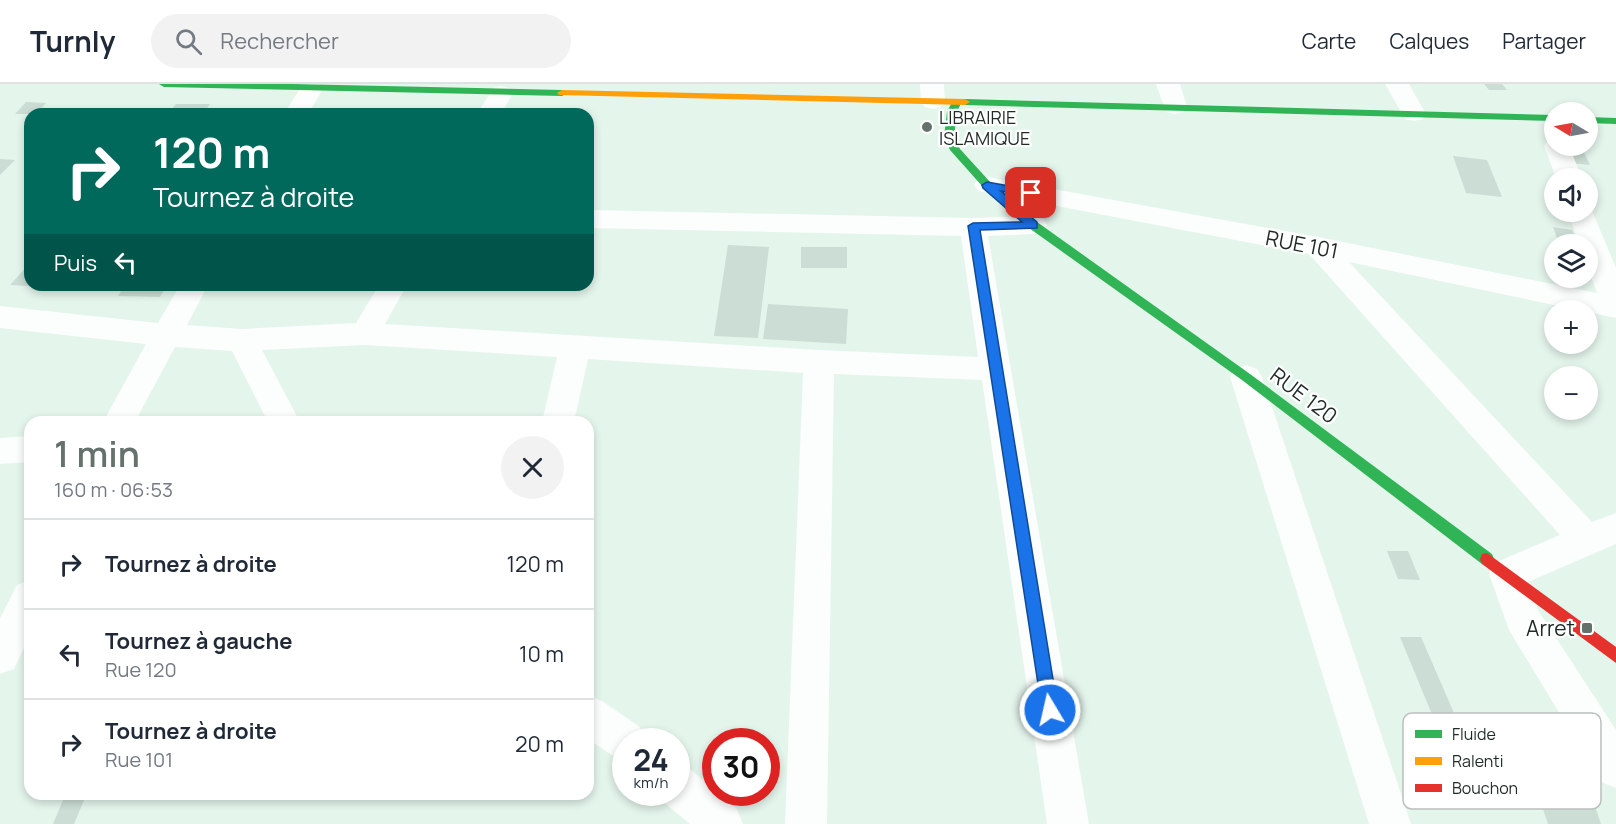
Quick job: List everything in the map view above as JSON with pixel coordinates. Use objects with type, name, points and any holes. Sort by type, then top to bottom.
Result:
[{"type":"main road","points":[[164,84],[311,88],[495,104],[940,96],[1175,107],[1414,114],[1544,124]]},
{"type":"main road","name":"RUE 120","points":[[940,96],[952,112],[949,137],[955,150],[978,176],[1033,225],[1246,377],[1616,656]]},
{"type":"main road","points":[[1598,120],[1616,121]]},
{"type":"street","points":[[1168,84],[1175,107]]},
{"type":"street","points":[[1397,84],[1414,114]]},
{"type":"street","points":[[299,108],[311,88]]},
{"type":"street","name":"RUE 101","points":[[978,176],[1616,306]]},
{"type":"street","points":[[594,219],[973,226],[1033,225]]},
{"type":"street","points":[[1588,222],[1605,248],[1616,306]]},
{"type":"street","points":[[973,226],[1068,824]]},
{"type":"street","points":[[1318,246],[1601,534],[1507,574],[1522,618],[1582,713]]},
{"type":"street","points":[[122,416],[191,291]]},
{"type":"street","points":[[365,334],[390,291]]},
{"type":"street","points":[[0,317],[165,335],[242,340],[365,334],[819,362],[996,369]]},
{"type":"street","points":[[242,340],[281,416]]},
{"type":"street","points":[[559,416],[575,347]]},
{"type":"street","points":[[806,824],[819,362]]},
{"type":"street","points":[[1246,377],[1390,824]]},
{"type":"street","points":[[0,451],[24,449]]},
{"type":"street","points":[[1,652],[24,608]]},
{"type":"street","points":[[594,719],[612,731]]},
{"type":"street","points":[[1601,743],[1616,767]]},
{"type":"street","points":[[690,797],[722,824]]},
{"type":"building","points":[[1484,84],[1502,84],[1507,90],[1489,90]]},
{"type":"building","points":[[26,102],[46,103],[41,108],[24,108],[24,114],[15,114]]},
{"type":"building","points":[[176,104],[210,104],[207,108],[173,108]]},
{"type":"building","points":[[1453,156],[1487,160],[1502,197],[1466,193]]},
{"type":"building","points":[[1565,156],[1586,156],[1590,165],[1569,163]]},
{"type":"building","points":[[0,159],[15,160],[0,175]]},
{"type":"building","points":[[1553,227],[1572,230],[1574,234],[1555,234]]},
{"type":"building","points":[[728,245],[769,247],[758,338],[714,336]]},
{"type":"building","points":[[801,247],[847,247],[847,268],[801,268]]},
{"type":"building","points":[[24,270],[24,286],[10,285]]},
{"type":"building","points":[[121,291],[164,291],[160,297],[118,296]]},
{"type":"building","points":[[768,304],[848,309],[846,344],[763,339]]},
{"type":"building","points":[[1387,551],[1408,551],[1420,580],[1398,579]]},
{"type":"building","points":[[1400,637],[1421,637],[1454,713],[1431,713]]},
{"type":"building","points":[[63,800],[84,800],[74,824],[53,824]]},
{"type":"building","points":[[1543,809],[1596,809],[1601,824],[1548,824]]},
{"type":"traffic: fast","points":[[164,84],[562,93]]},
{"type":"traffic: fast","points":[[956,102],[952,112],[949,137],[955,150],[987,185],[1033,225],[1246,377],[1487,559]]},
{"type":"traffic: fast","points":[[965,102],[1544,118]]},
{"type":"traffic: fast","points":[[1598,120],[1616,121]]},
{"type":"traffic: slow","points":[[562,93],[965,102]]},
{"type":"traffic: jam","points":[[1487,559],[1616,656]]},
{"type":"place","name":"LIBRAIRIE ISLAMIQUE","points":[[927,127]]},
{"type":"place","name":"Arret","points":[[1587,628]]},
{"type":"route","points":[[1031,193],[987,185],[1033,225],[973,226],[1050,710]]}]
